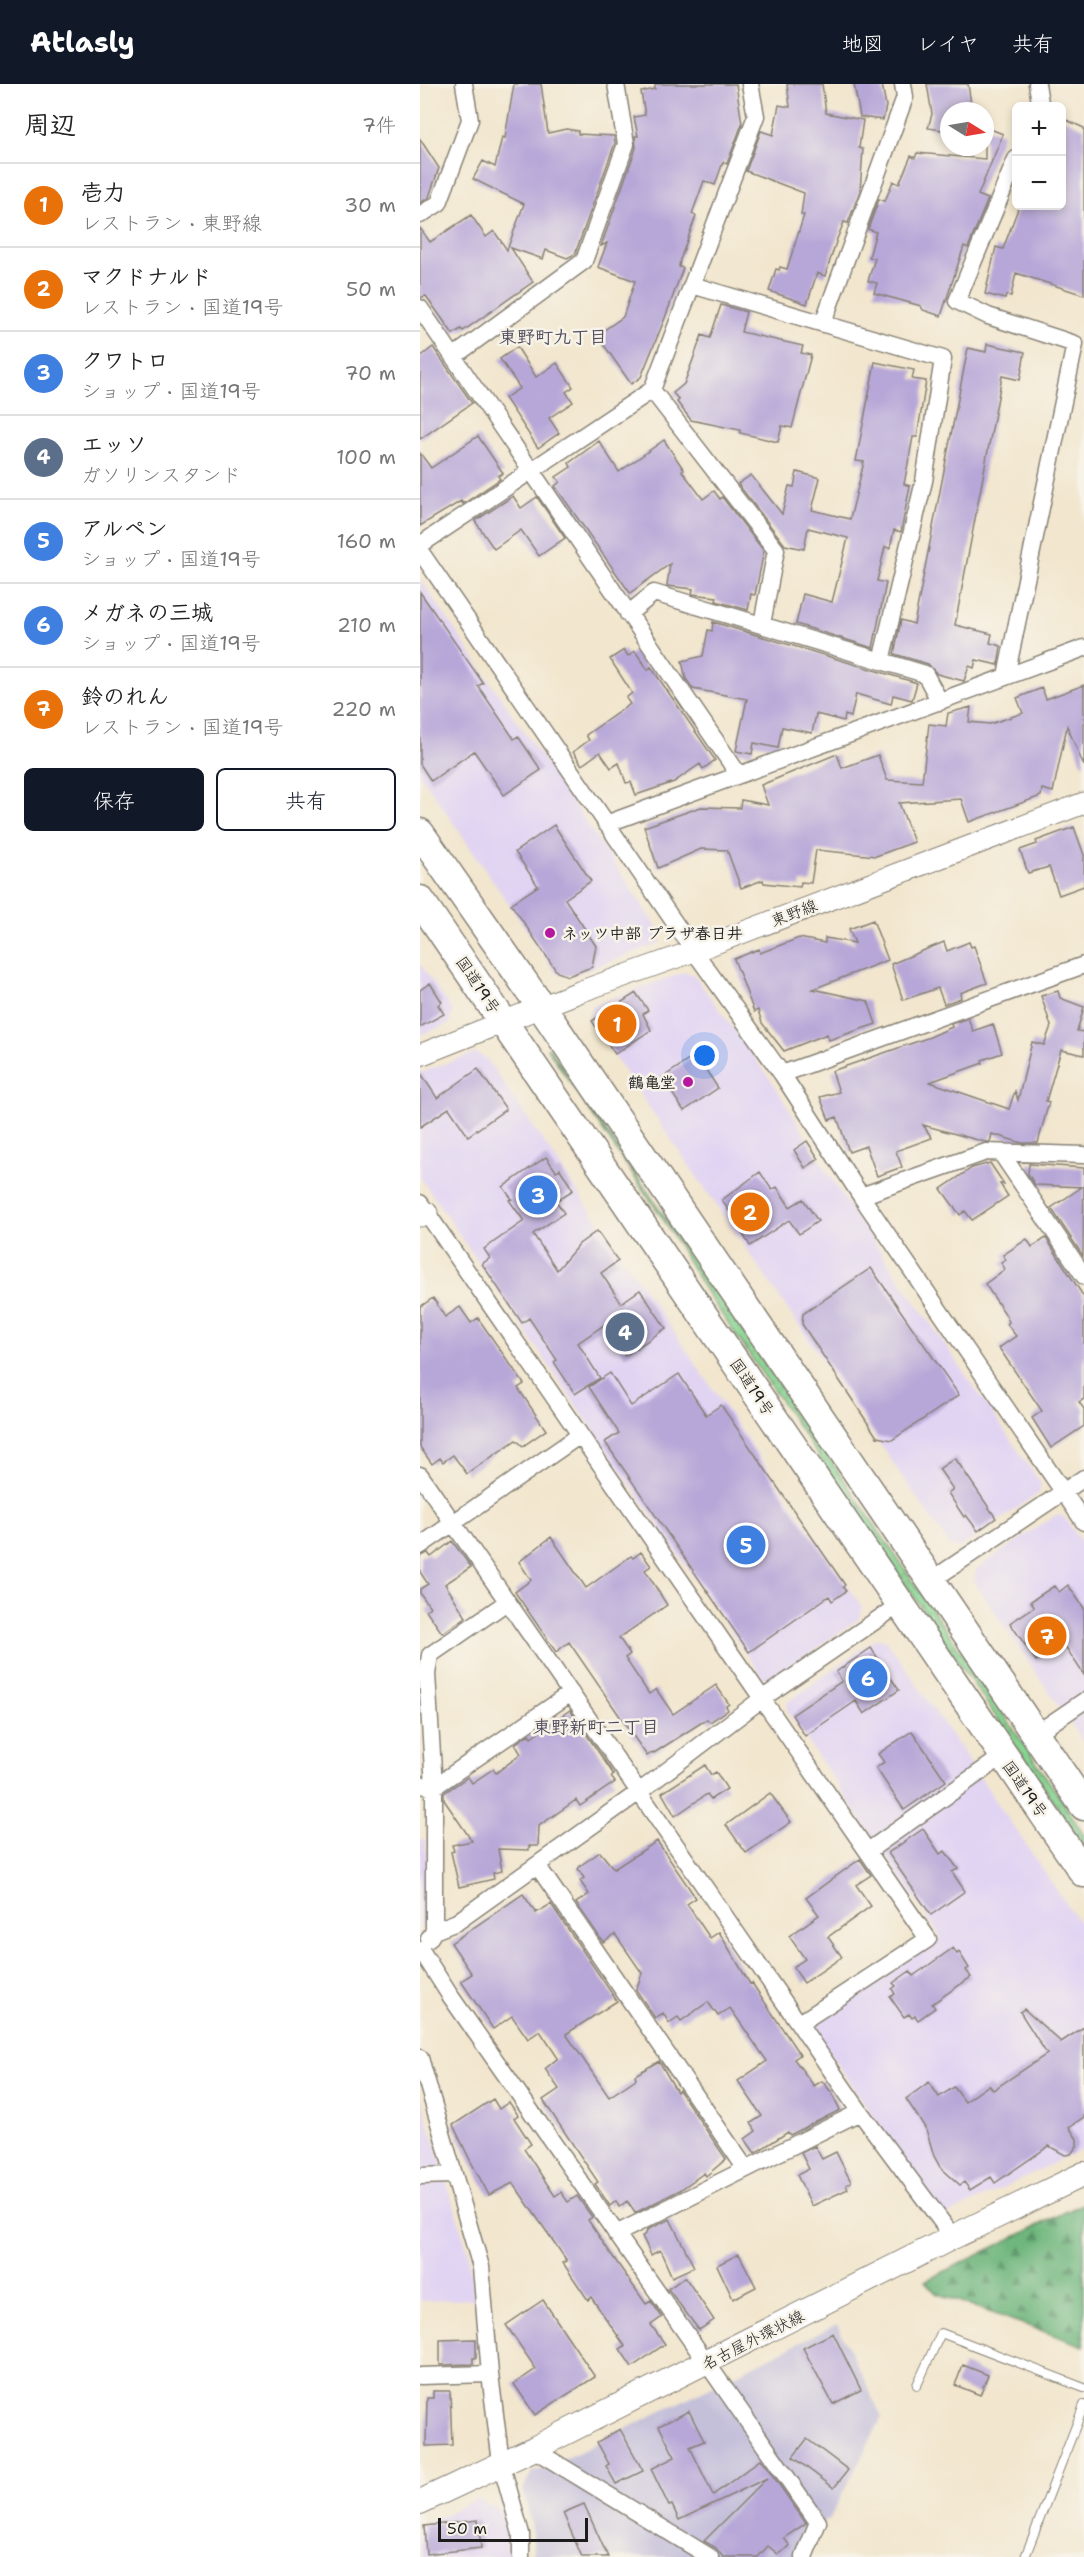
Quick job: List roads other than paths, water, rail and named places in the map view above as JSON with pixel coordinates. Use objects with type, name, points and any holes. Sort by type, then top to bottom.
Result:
[{"type":"highway","points":[[420,833],[542,1008],[1084,1806]]},
{"type":"highway","name":"国道19号","points":[[420,900],[1084,1874]]},
{"type":"main road","name":"名古屋外環状線","points":[[420,2502],[706,2364],[953,2237],[1084,2174]]},
{"type":"street","points":[[420,215],[439,203],[470,120],[464,84]]},
{"type":"street","points":[[453,357],[584,261],[626,144],[616,84]]},
{"type":"street","points":[[420,545],[652,390],[756,116],[750,84]]},
{"type":"street","points":[[823,323],[906,97],[903,84]]},
{"type":"street","points":[[1037,84],[1040,102]]},
{"type":"street","points":[[1006,676],[1079,343],[988,316],[957,301],[1012,171]]},
{"type":"street","points":[[692,285],[943,359],[924,481],[881,661]]},
{"type":"street","points":[[420,308],[739,775]]},
{"type":"street","points":[[652,390],[776,550],[762,624]]},
{"type":"street","points":[[420,551],[606,824],[782,1074],[861,1196],[1084,1522]]},
{"type":"street","points":[[628,614],[654,593],[925,674],[940,702]]},
{"type":"street","points":[[606,824],[1084,648]]},
{"type":"street","name":"東野線","points":[[420,1055],[579,992],[694,951],[1084,803]]},
{"type":"street","points":[[782,1074],[1084,965]]},
{"type":"street","points":[[861,1196],[986,1152],[1084,1155]]},
{"type":"street","points":[[1001,1153],[1084,1276]]},
{"type":"street","points":[[422,1211],[763,1698],[928,1939],[800,2023]]},
{"type":"street","points":[[420,1545],[580,1435]]},
{"type":"street","points":[[420,1475],[860,2112],[953,2237]]},
{"type":"street","points":[[932,1580],[1084,1478]]},
{"type":"street","points":[[434,1931],[423,1673],[430,1655],[507,1602]]},
{"type":"street","points":[[804,2557],[818,2522],[448,1994],[421,1951],[434,1931],[457,1922],[639,1792],[763,1698],[900,1604]]},
{"type":"street","points":[[427,1786],[571,1693]]},
{"type":"street","points":[[1034,1735],[1084,1701]]},
{"type":"street","points":[[867,1851],[1003,1756]]},
{"type":"street","points":[[537,1865],[746,2169]]},
{"type":"street","points":[[420,2058],[452,2175],[481,2267],[490,2374],[501,2463],[521,2534],[522,2557]]},
{"type":"street","points":[[616,2234],[860,2112]]},
{"type":"street","points":[[420,2176],[452,2175]]},
{"type":"street","points":[[420,2376],[490,2374]]},
{"type":"street","points":[[533,2449],[710,2557]]},
{"type":"lane","points":[[917,2385],[941,2333],[1084,2388]]},
{"type":"lane","points":[[1025,2557],[1084,2405]]},
{"type":"place","name":"ネッツ中部 プラザ春日井","points":[[550,933]]},
{"type":"place","name":"壱力","points":[[617,1024]]},
{"type":"place","name":"鶴亀堂","points":[[688,1082]]},
{"type":"place","name":"クワトロ","points":[[538,1195]]},
{"type":"place","name":"マクドナルド","points":[[750,1212]]},
{"type":"place","name":"エッソ","points":[[625,1332]]},
{"type":"place","name":"アルペン","points":[[746,1545]]},
{"type":"place","name":"鈴のれん","points":[[1047,1636]]},
{"type":"place","name":"メガネの三城","points":[[868,1678]]},
{"type":"district","name":"東野町九丁目","points":[[553,337]]},
{"type":"district","name":"東野新町二丁目","points":[[596,1727]]}]
